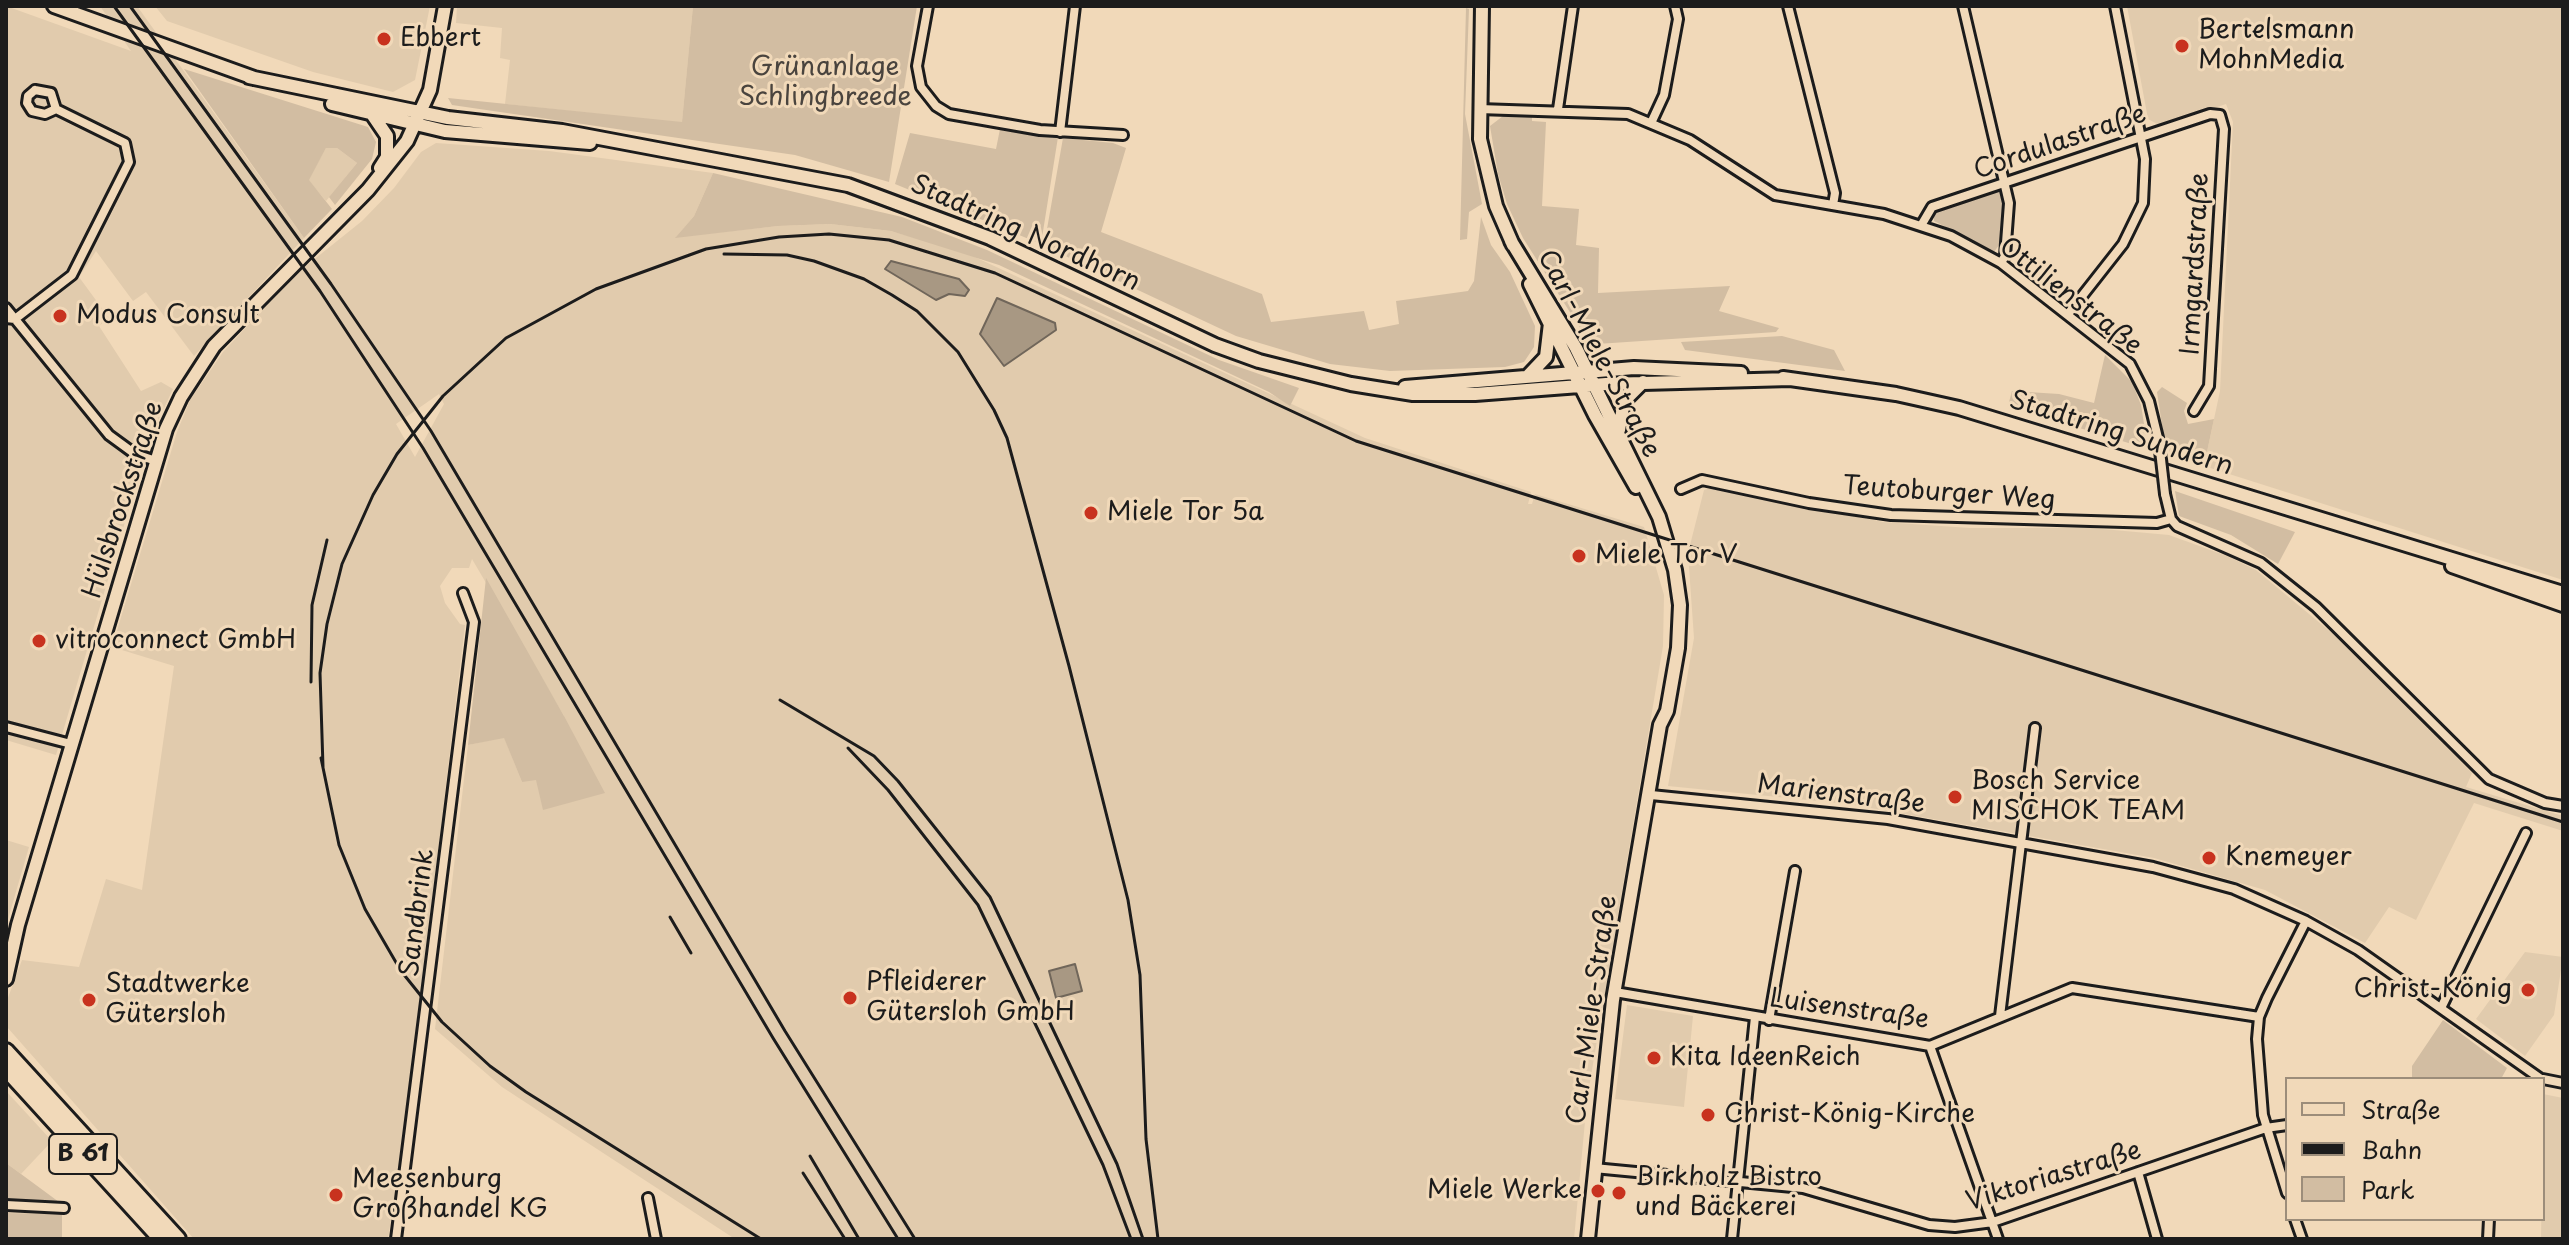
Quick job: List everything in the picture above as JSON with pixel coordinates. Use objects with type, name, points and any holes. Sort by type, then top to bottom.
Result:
[{"type":"main road","name":"Stadtring Nordhorn","points":[[54,6],[249,77],[372,114],[419,118]]},
{"type":"main road","name":"Hülsbrockstraße","points":[[6,979],[9,949],[156,461],[181,397],[214,346],[368,190],[399,153],[419,118],[438,57],[445,6]]},
{"type":"main road","name":"Carl-Miele-Straße","points":[[1482,6],[1479,109],[1487,175],[1511,241],[1580,386],[1664,533]]},
{"type":"main road","name":"Stadtring Nordhorn","points":[[249,77],[419,118],[445,131],[638,147],[785,170],[877,194],[990,238],[1215,345],[1259,361],[1413,394],[1475,394],[1594,385]]},
{"type":"main road","points":[[368,190],[388,150],[387,136],[372,114]]},
{"type":"main road","name":"Carl-Miele-Straße","points":[[1511,241],[1552,305],[1624,444],[1664,533],[1680,605],[1678,648],[1667,711],[1660,725],[1615,992],[1593,1168],[1588,1239]]},
{"type":"main road","points":[[1528,376],[1546,357],[1550,322]]},
{"type":"main road","name":"Stadtring Sundern","points":[[1574,373],[1690,368],[1896,394],[1974,413],[2563,593]]},
{"type":"main road","name":"Stadtring Nordhorn","points":[[1386,389],[1574,373]]},
{"type":"main road","name":"Stadtring Sundern","points":[[1594,385],[1791,379]]},
{"type":"main road","points":[[1624,444],[1618,427],[1619,415],[1624,401],[1643,382]]},
{"type":"main road","name":"Stadtring Sundern","points":[[2432,555],[2451,566],[2563,605]]},
{"type":"main road","name":"B 61","points":[[6,1051],[178,1239]]},
{"type":"main road","name":"B 61","points":[[6,1069],[161,1239]]},
{"type":"street","points":[[928,6],[917,66],[921,87],[936,106],[949,114],[1060,132],[1123,135]]},
{"type":"street","points":[[1060,132],[1075,6]]},
{"type":"street","points":[[1558,109],[1573,6]]},
{"type":"street","points":[[1652,121],[1664,95],[1678,19],[1675,6]]},
{"type":"street","points":[[1788,6],[1835,193],[1833,205]]},
{"type":"street","points":[[1963,6],[2006,182],[2008,223],[2001,263]]},
{"type":"street","points":[[2068,314],[2123,244],[2139,215],[2146,179],[2141,136],[2115,6]]},
{"type":"street","points":[[10,318],[72,275],[129,162],[125,143],[56,109]]},
{"type":"street","name":"Ottilienstraße","points":[[1479,109],[1605,111],[1652,121],[1690,140],[1775,195],[1922,224],[2001,263],[2130,364],[2149,401],[2171,519]]},
{"type":"street","name":"Cordulastraße","points":[[1922,224],[1932,207],[2141,136],[2210,114],[2220,115]]},
{"type":"street","name":"Irmgardstraße","points":[[2194,411],[2209,386],[2224,129],[2220,115]]},
{"type":"street","points":[[6,308],[10,318],[109,435],[135,454],[156,461]]},
{"type":"street","name":"Teutoburger Weg","points":[[1681,489],[1702,480],[1809,503],[1891,515],[2157,523],[2171,519]]},
{"type":"street","points":[[2171,519],[2177,526],[2261,563],[2316,607],[2489,779],[2522,794],[2563,806]]},
{"type":"street","name":"Sandbrink","points":[[396,1239],[474,622],[463,593]]},
{"type":"street","points":[[6,727],[71,744]]},
{"type":"street","points":[[2000,1016],[2035,728]]},
{"type":"street","name":"Marienstraße","points":[[1651,792],[1846,812],[2153,867],[2234,889],[2306,921],[2358,950],[2442,1006],[2523,1069],[2538,1077]]},
{"type":"street","points":[[2442,1006],[2526,833]]},
{"type":"street","points":[[1769,1020],[1795,871]]},
{"type":"street","points":[[2285,1187],[2266,1128],[2257,1039],[2259,1017],[2306,921]]},
{"type":"street","name":"Luisenstraße","points":[[1615,992],[1930,1046],[2072,988],[2259,1017]]},
{"type":"street","points":[[1732,1239],[1755,1017]]},
{"type":"street","points":[[1930,1046],[1998,1239]]},
{"type":"street","points":[[2519,1077],[2523,1069]]},
{"type":"street","name":"Viktoriastraße","points":[[1593,1168],[1803,1188],[1929,1225],[1955,1227],[1993,1222],[2266,1128],[2285,1125]]},
{"type":"street","points":[[2138,1172],[2157,1239]]},
{"type":"street","points":[[648,1198],[656,1239]]},
{"type":"street","points":[[6,1205],[64,1208]]},
{"type":"shaded area","points":[[6,6],[131,51],[100,6],[137,6],[304,238],[194,356],[146,292],[133,301],[96,251],[79,277],[109,318],[99,326],[141,391],[161,382],[173,389],[157,423],[136,485],[56,755],[6,740]]},
{"type":"shaded area","points":[[155,6],[430,6],[415,80],[393,92],[313,72],[167,21]]},
{"type":"shaded area","points":[[457,6],[693,6],[682,123],[505,104],[510,60],[500,58],[502,28],[456,23]]},
{"type":"shaded area","points":[[2127,6],[2562,6],[2563,580],[2204,466],[2220,391],[2233,122],[2226,104],[2161,126],[2148,119]]},
{"type":"shaded area","points":[[436,143],[549,151],[713,173],[694,216],[676,237],[830,224],[891,231],[964,252],[1365,438],[1531,492],[1528,504],[1532,504],[1535,494],[1644,527],[1664,595],[1663,646],[1587,1100],[1574,1239],[735,1239],[502,1087],[435,1029],[468,745],[504,737],[522,782],[564,716],[472,559],[469,568],[452,568],[440,586],[445,603],[460,624],[465,625],[405,1129],[388,1239],[194,1239],[7,1027],[6,1003],[22,960],[79,967],[106,879],[142,890],[174,666],[112,647],[177,432],[190,400],[223,352],[296,274],[362,221],[394,188],[421,152]],"holes":[[[439,394],[444,404],[415,457],[396,424]]]},
{"type":"shaded area","points":[[326,148],[337,148],[357,163],[326,201],[308,180]]},
{"type":"shaded area","points":[[891,261],[959,279],[969,290],[965,296],[949,294],[936,300],[885,269]]},
{"type":"shaded area","points":[[997,298],[1055,323],[1056,330],[1004,366],[980,334]]},
{"type":"shaded area","points":[[1714,487],[1883,522],[1970,528],[2092,528],[2169,535],[2227,556],[2256,570],[2356,653],[2472,773],[2466,787],[2563,816],[2563,831],[2474,803],[2416,920],[2389,907],[2365,943],[2265,890],[2154,858],[1848,804],[1668,786],[1694,638],[1688,553],[1704,490]]},
{"type":"shaded area","points":[[6,840],[29,847],[6,926]]},
{"type":"shaded area","name":"Christ-König","points":[[2525,952],[2563,957],[2554,1015],[2525,1056],[2476,1019]]},
{"type":"shaded area","points":[[1075,964],[1082,991],[1056,998],[1049,971]]},
{"type":"shaded area","name":"Kita IdeenReich","points":[[1627,1005],[1693,1016],[1684,1107],[1615,1099]]},
{"type":"shaded area","points":[[6,1091],[52,1141],[21,1174],[6,1163]]},
{"type":"shaded area","points":[[2545,1094],[2563,1098],[2563,1239],[2541,1239],[2541,1221],[2545,1221]]},
{"type":"green space","name":"Grünanlage Schlingbreede","points":[[693,6],[917,6],[889,182],[795,155],[452,105],[448,98],[682,122]]},
{"type":"green space","points":[[1466,8],[1469,9],[1465,114],[1482,204],[1469,212],[1467,239],[1460,240]]},
{"type":"green space","points":[[184,69],[368,127],[376,142],[372,159],[335,205],[329,197],[357,163],[337,148],[326,148],[309,180],[332,209],[304,238]]},
{"type":"green space","points":[[1503,116],[1532,117],[1532,121],[1546,122],[1542,206],[1579,209],[1576,245],[1599,248],[1598,293],[1730,286],[1719,311],[1779,328],[1776,332],[1597,344],[1585,336],[1523,238],[1507,204],[1498,174],[1490,126]]},
{"type":"green space","points":[[1000,129],[1058,137],[1041,244],[895,184],[910,133],[996,149]]},
{"type":"green space","points":[[1063,138],[1113,143],[1126,148],[1101,232],[1262,294],[1271,322],[1364,311],[1369,330],[1399,324],[1396,301],[1468,291],[1474,281],[1481,217],[1491,245],[1510,272],[1535,326],[1534,347],[1524,362],[1505,367],[1390,371],[1330,364],[1236,336],[1044,246]]},
{"type":"green space","points":[[713,173],[902,217],[987,250],[1219,360],[1299,388],[1290,406],[1269,392],[999,265],[891,231],[830,224],[778,226],[675,238],[694,216]]},
{"type":"green space","points":[[2002,190],[2002,241],[1994,252],[1934,221],[1934,212]]},
{"type":"green space","points":[[1782,336],[1834,350],[1845,371],[1685,350],[1681,342]]},
{"type":"green space","points":[[2105,355],[2132,382],[2141,405],[2148,449],[2008,406],[2012,391],[2059,394],[2094,403]]},
{"type":"green space","points":[[2162,387],[2187,403],[2184,411],[2188,424],[2214,419],[2204,466],[2170,456],[2169,446],[2165,445],[2157,392]]},
{"type":"green space","points":[[2175,491],[2295,532],[2278,564],[2231,535],[2179,516]]},
{"type":"green space","points":[[486,578],[605,793],[543,810],[536,780],[522,782],[504,738],[468,745]]},
{"type":"green space","points":[[2443,1020],[2507,1068],[2502,1077],[2412,1077],[2412,1066]]},
{"type":"green space","points":[[6,1163],[21,1174],[59,1202],[6,1200]]},
{"type":"green space","points":[[6,1213],[62,1214],[62,1239],[6,1239]]},
{"type":"railway","points":[[114,6],[320,291],[423,448],[773,1038],[898,1239]]},
{"type":"railway","points":[[130,6],[331,284],[431,431],[785,1031],[915,1239]]},
{"type":"railway","points":[[323,767],[320,673],[327,624],[342,564],[373,495],[397,454],[443,396],[506,338],[596,289],[706,249],[779,237],[829,234],[889,240],[995,273],[1356,441],[2563,822]]},
{"type":"railway","points":[[724,254],[787,255],[814,261],[864,279],[917,311],[958,352],[994,410],[1007,438],[1128,900],[1140,975],[1146,1139],[1158,1239]]},
{"type":"railway","points":[[311,682],[312,605],[327,540]]},
{"type":"railway","points":[[780,700],[874,756],[898,781],[990,897],[1117,1164],[1143,1239]]},
{"type":"railway","points":[[848,748],[888,790],[978,905],[1103,1165],[1131,1239]]},
{"type":"railway","points":[[321,758],[339,845],[365,909],[401,971],[442,1022],[490,1066],[526,1092],[761,1239]]},
{"type":"railway","points":[[670,917],[691,953]]},
{"type":"railway","points":[[810,1156],[859,1239]]},
{"type":"railway","points":[[803,1173],[845,1239]]},
{"type":"place","name":"Ebbert","points":[[384,39]]},
{"type":"place","name":"Bertelsmann MohnMedia","points":[[2182,46]]},
{"type":"place","name":"Modus Consult","points":[[60,316]]},
{"type":"place","name":"Miele Tor 5a","points":[[1091,513]]},
{"type":"place","name":"Miele Tor V","points":[[1579,556]]},
{"type":"place","name":"vitroconnect GmbH","points":[[39,641]]},
{"type":"place","name":"Bosch Service MISCHOK TEAM","points":[[1955,797]]},
{"type":"place","name":"Knemeyer","points":[[2209,858]]},
{"type":"place","name":"Christ-König","points":[[2528,990]]},
{"type":"place","name":"Pfleiderer Gütersloh GmbH","points":[[850,998]]},
{"type":"place","name":"Stadtwerke Gütersloh","points":[[89,1000]]},
{"type":"place","name":"Kita IdeenReich","points":[[1654,1058]]},
{"type":"place","name":"Christ-König-Kirche","points":[[1708,1115]]},
{"type":"place","name":"Miele Werke","points":[[1598,1191]]},
{"type":"place","name":"Birkholz Bistro und Bäckerei","points":[[1619,1193]]},
{"type":"place","name":"Meesenburg Großhandel KG","points":[[336,1195]]}]
